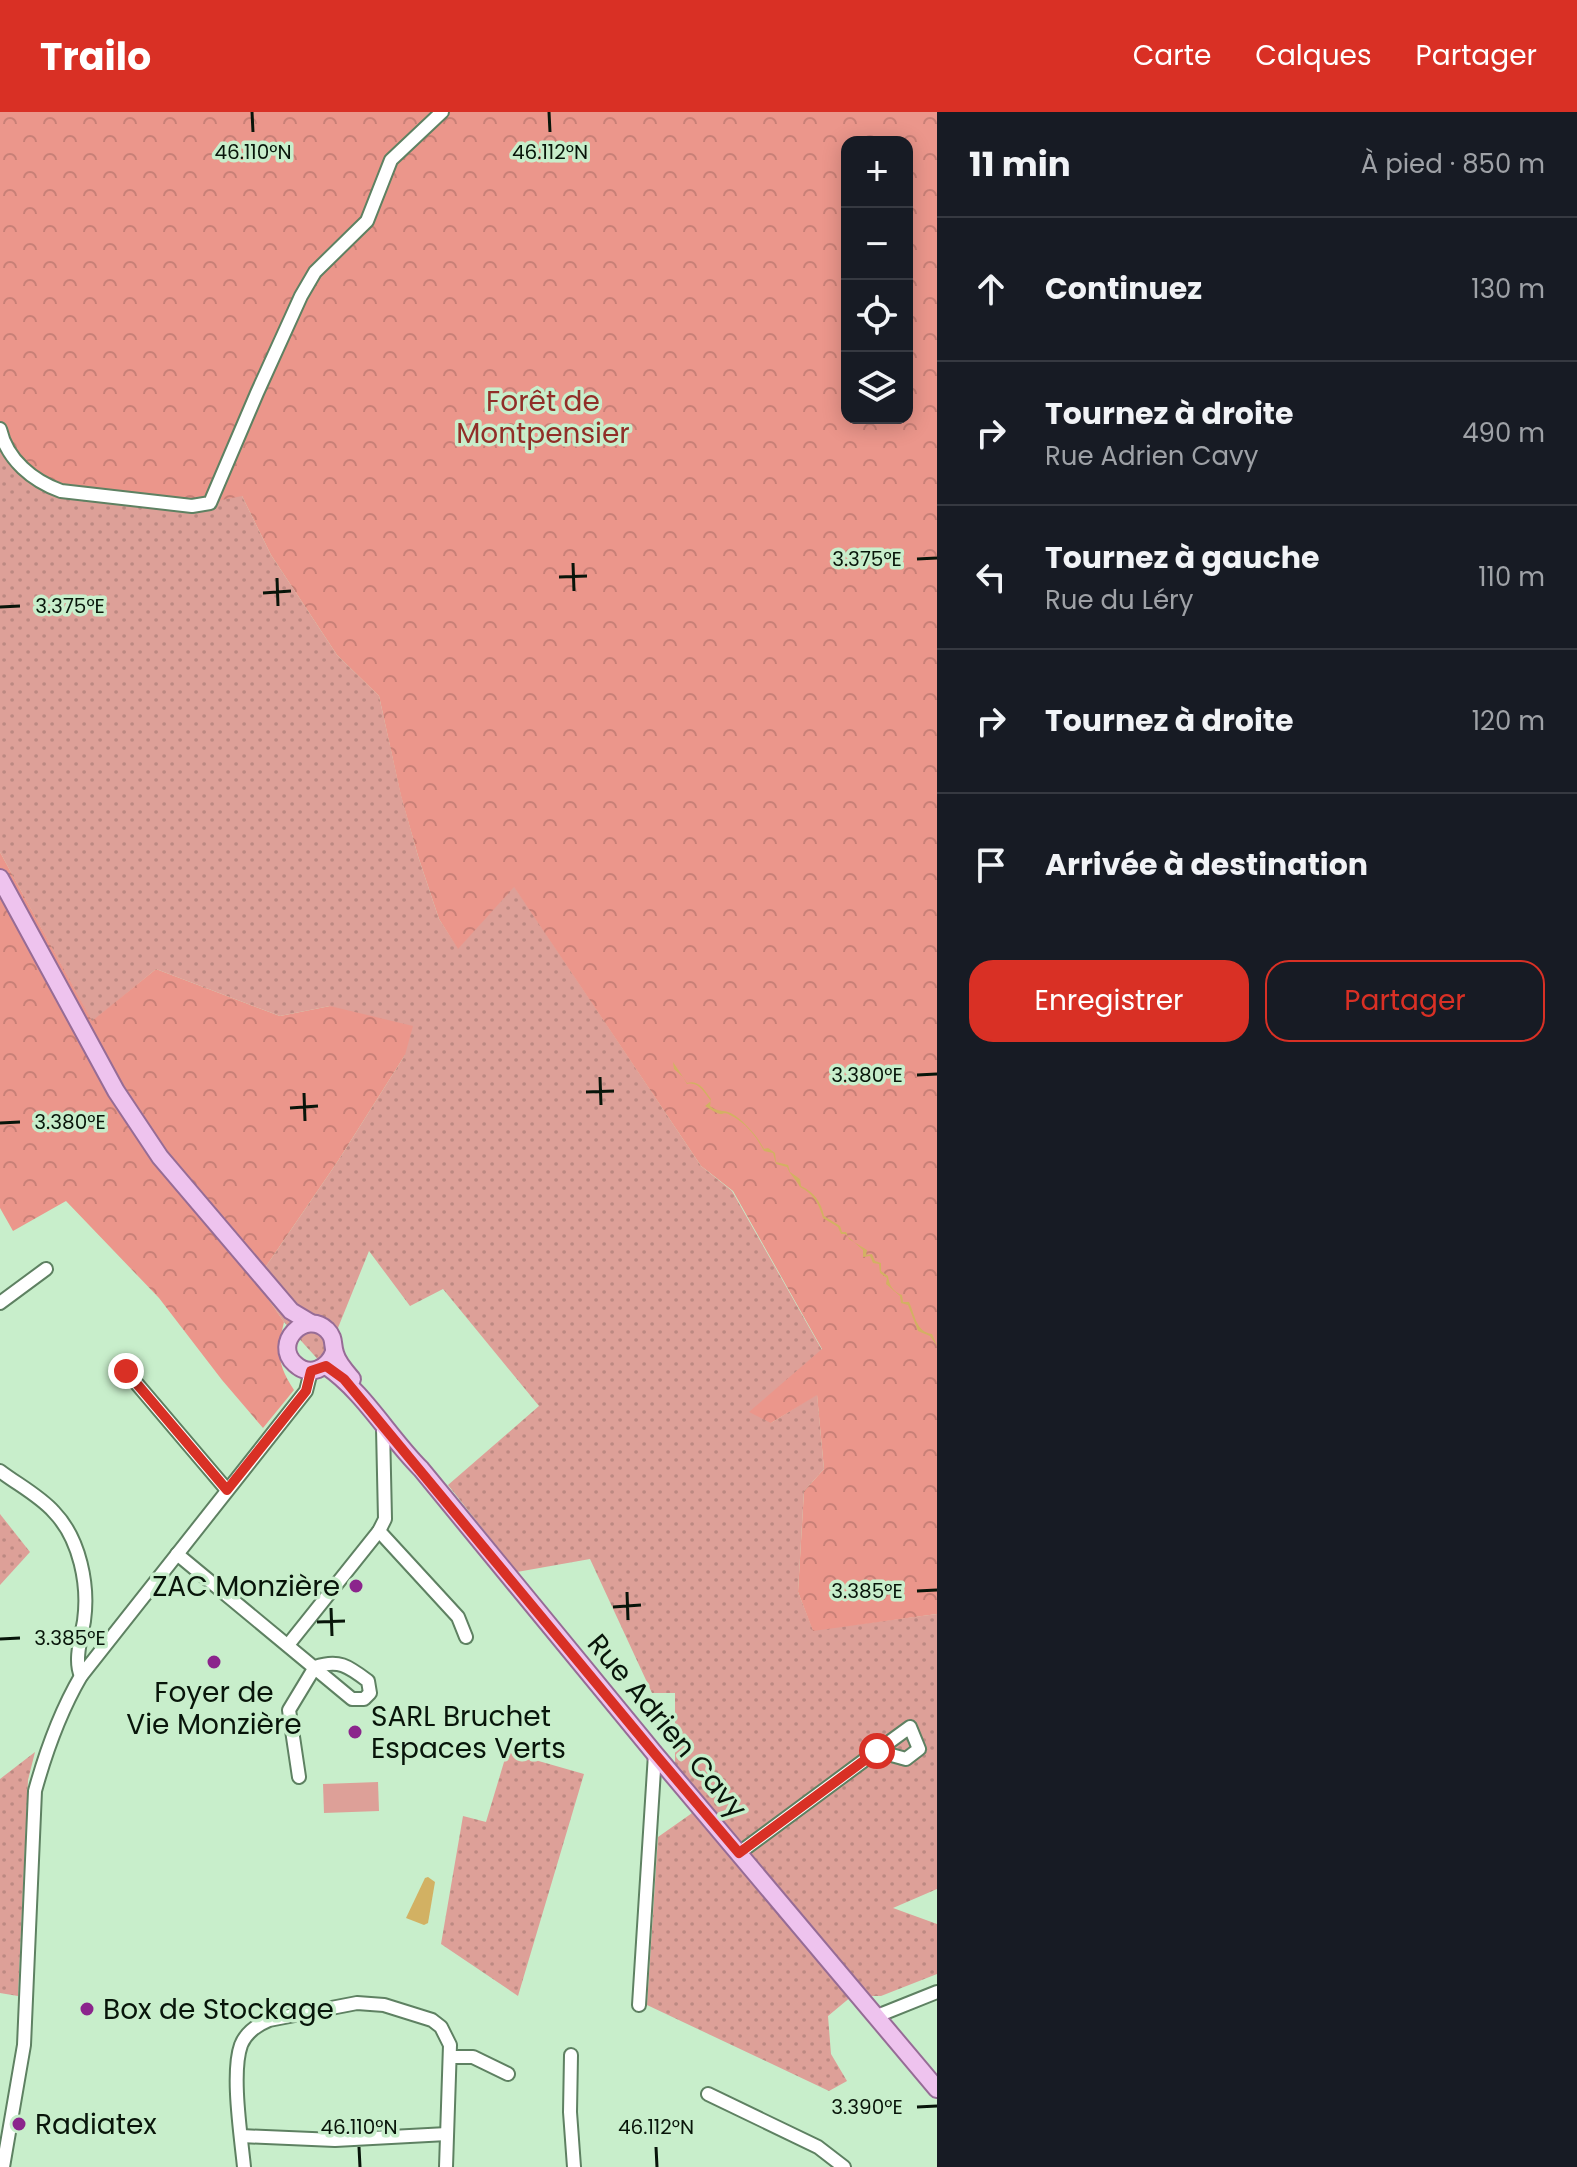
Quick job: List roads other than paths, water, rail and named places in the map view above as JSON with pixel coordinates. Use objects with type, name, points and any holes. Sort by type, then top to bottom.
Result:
[{"type":"main road","points":[[0,878],[116,1091],[160,1157],[291,1311],[331,1334],[324,1363],[296,1365],[287,1344],[295,1330],[311,1323]]},
{"type":"main road","points":[[291,1311],[295,1330]]},
{"type":"main road","name":"Rue Adrien Cavy","points":[[324,1363],[344,1379],[383,1428],[392,1452],[421,1469]]},
{"type":"main road","name":"Rue Adrien Cavy","points":[[324,1363],[343,1368],[421,1469],[655,1754],[937,2089]]},
{"type":"street","points":[[0,429],[12,457],[24,470],[45,485],[61,491],[192,506],[210,503],[263,379],[315,272],[367,221],[391,160],[442,112]]},
{"type":"street","points":[[0,1303],[46,1269]]},
{"type":"street","points":[[2,2160],[24,2045],[35,1791],[46,1750],[81,1676],[306,1391],[324,1363]]},
{"type":"street","points":[[126,1371],[227,1490]]},
{"type":"street","points":[[288,1645],[379,1531],[385,1519],[392,1452]]},
{"type":"street","points":[[0,1471],[52,1509],[75,1545],[85,1592],[78,1672],[81,1676]]},
{"type":"street","points":[[379,1531],[458,1617],[466,1637]]},
{"type":"street","points":[[177,1554],[315,1667],[289,1710],[299,1777]]},
{"type":"street","points":[[739,1853],[877,1751]]},
{"type":"street","points":[[639,2005],[655,1754]]},
{"type":"street","points":[[877,2016],[937,1992]]},
{"type":"street","points":[[244,2167],[238,2072],[245,2036],[257,2025],[269,2020],[342,2005],[384,2005],[432,2020],[447,2036],[451,2057],[446,2167]]},
{"type":"street","points":[[571,2055],[570,2112],[574,2167]]},
{"type":"street","points":[[451,2057],[473,2057],[508,2074]]},
{"type":"street","points":[[708,2094],[818,2147],[844,2167]]},
{"type":"street","points":[[241,2136],[335,2140],[447,2134]]},
{"type":"place","name":"ZAC Monzière","points":[[356,1586]]},
{"type":"place","name":"Foyer de Vie Monzière","points":[[214,1662]]},
{"type":"place","name":"SARL Bruchet Espaces Verts","points":[[355,1732]]},
{"type":"place","name":"Box de Stockage","points":[[87,2009]]},
{"type":"place","name":"Radiatex","points":[[19,2124]]},
{"type":"park label","name":"Forêt de Montpensier","points":[[543,417]]}]
